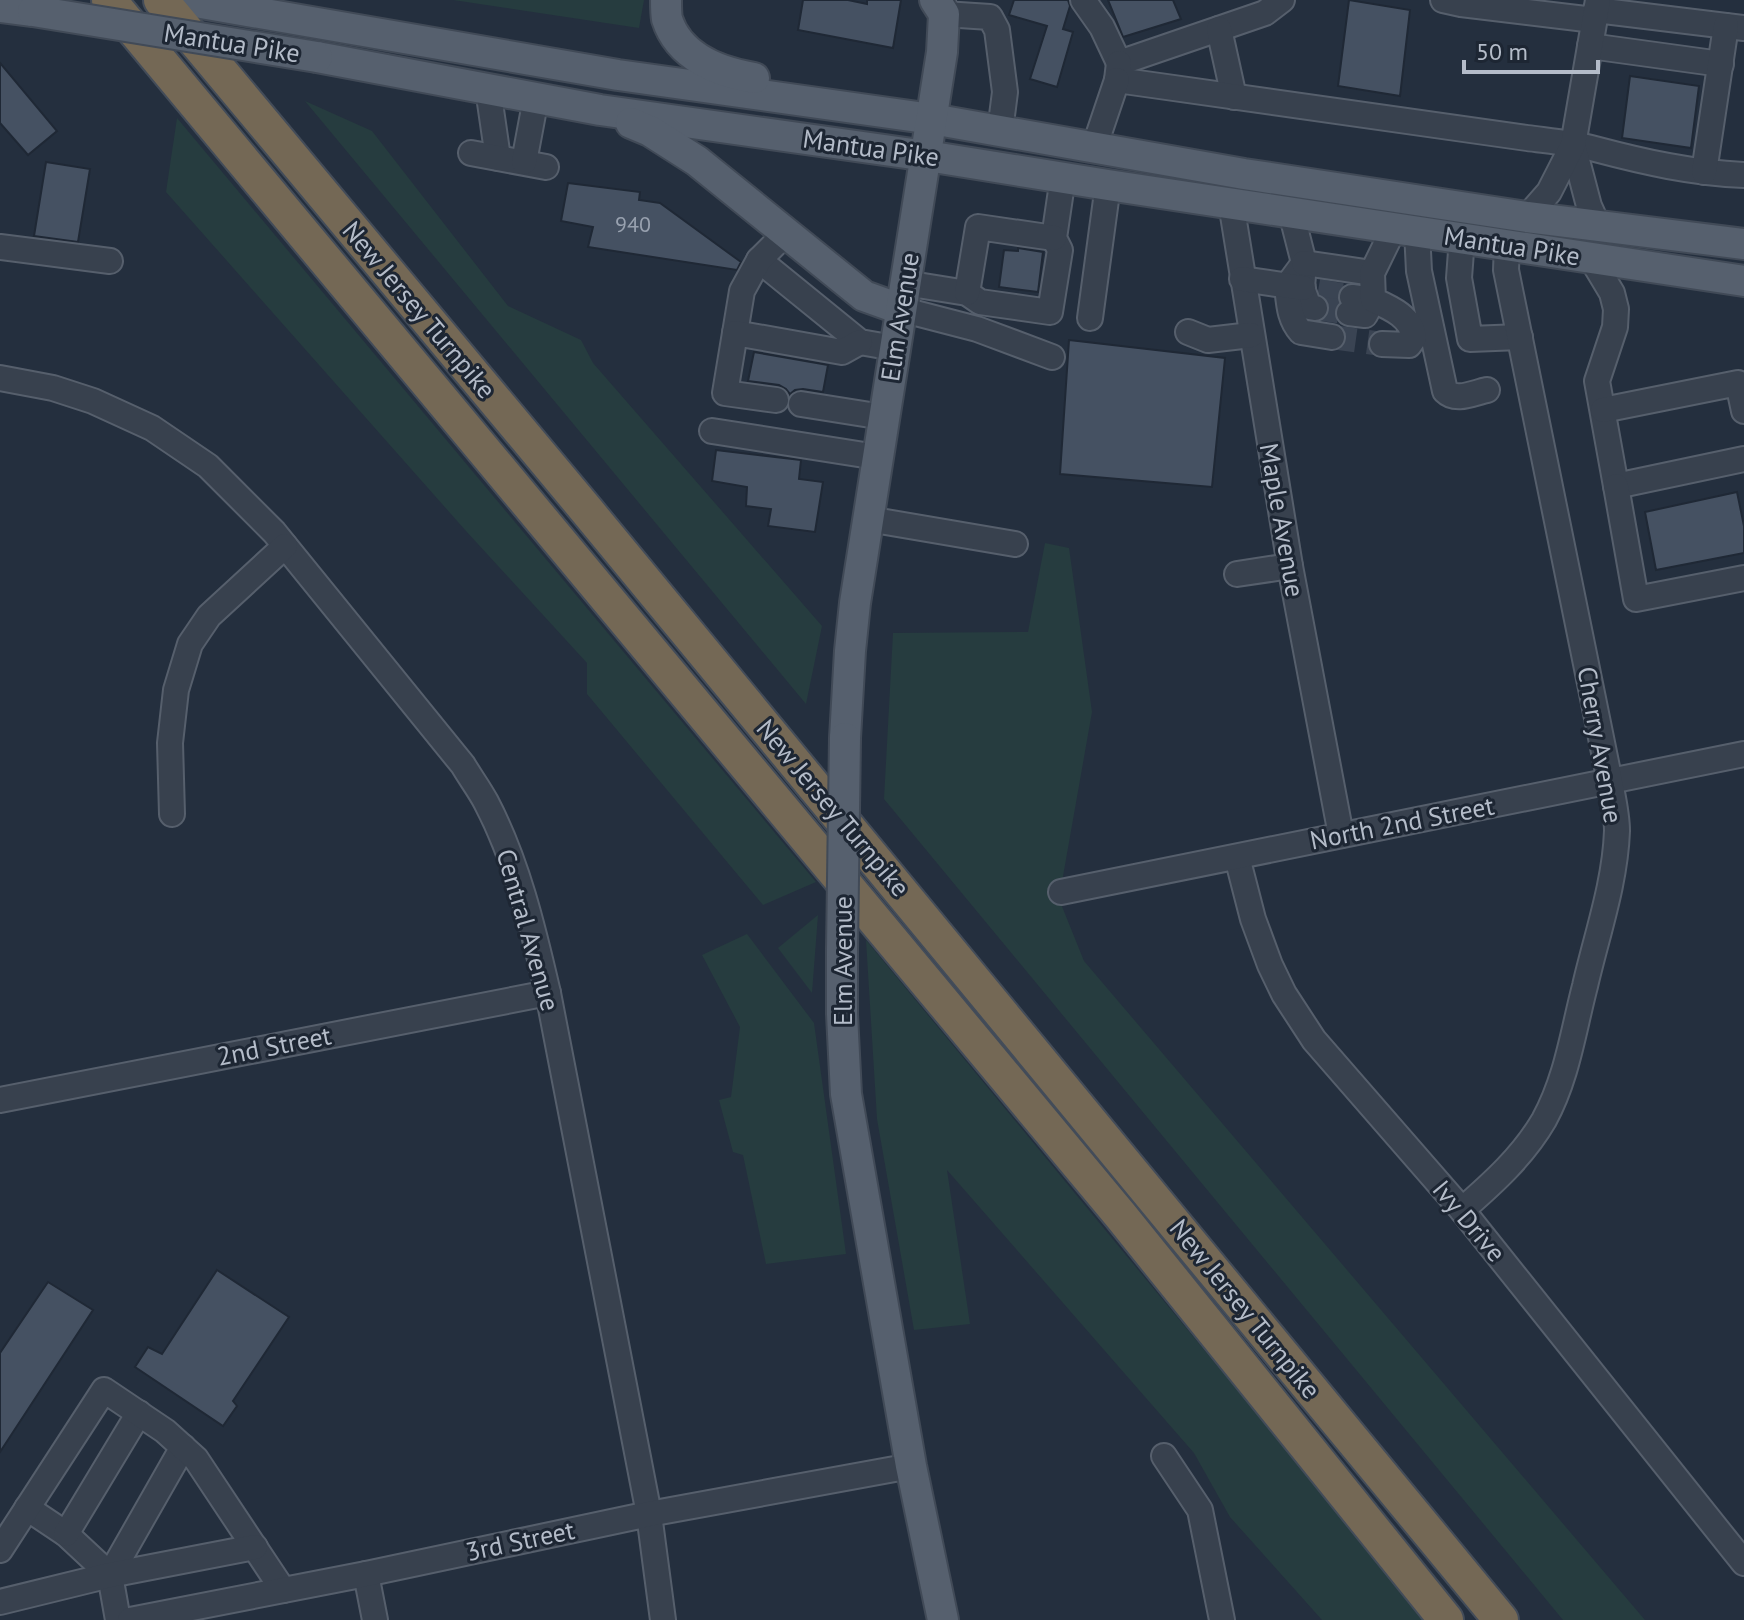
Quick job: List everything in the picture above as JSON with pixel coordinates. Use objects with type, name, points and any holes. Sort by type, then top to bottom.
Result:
[{"type":"highway","name":"New Jersey Turnpike","points":[[109,0],[1121,1216],[1446,1620]]},
{"type":"highway","name":"New Jersey Turnpike","points":[[161,0],[778,741],[1501,1620]]},
{"type":"main road","name":"Mantua Pike","points":[[184,0],[618,75],[918,117],[1244,174],[1527,217],[1744,244]]},
{"type":"main road","points":[[666,0],[667,18],[677,39],[708,65],[733,74],[873,96],[918,117]]},
{"type":"main road","name":"Elm Avenue","points":[[941,5],[942,52],[918,117],[927,156],[902,296],[851,639],[845,738],[842,1014],[846,1094],[911,1466],[943,1620]]},
{"type":"main road","name":"Mantua Pike","points":[[0,7],[317,57],[600,110],[927,156],[1744,281]]},
{"type":"main road","points":[[600,110],[650,131],[697,161],[864,296],[902,296]]},
{"type":"street","points":[[1083,0],[1102,27],[1118,71],[1094,148]]},
{"type":"street","points":[[1118,71],[1265,13],[1282,0]]},
{"type":"street","points":[[1443,0],[1461,4],[1596,10],[1735,27],[1721,64],[1704,172]]},
{"type":"street","points":[[941,5],[994,8],[1005,92],[1000,131]]},
{"type":"street","points":[[1527,217],[1549,192],[1573,145],[1596,10]]},
{"type":"street","points":[[1219,29],[1234,97]]},
{"type":"street","points":[[1590,46],[1721,64]]},
{"type":"street","points":[[1118,71],[1234,97],[1594,148],[1654,164],[1744,175]]},
{"type":"street","points":[[488,89],[498,158]]},
{"type":"street","points":[[471,153],[535,165],[536,98]]},
{"type":"street","points":[[1573,145],[1589,206],[1598,226]]},
{"type":"street","points":[[902,296],[967,293],[980,302],[1050,312],[1060,250],[1054,238],[1063,177]]},
{"type":"street","points":[[1090,318],[1108,185]]},
{"type":"street","name":"Maple Avenue","points":[[1231,203],[1290,566],[1341,835]]},
{"type":"street","points":[[1291,212],[1307,283],[1289,310],[1301,332],[1332,337]]},
{"type":"street","points":[[967,293],[978,227],[1054,238]]},
{"type":"street","points":[[1405,230],[1419,271],[1445,391],[1456,397],[1528,380]]},
{"type":"street","points":[[1362,291],[1405,230]]},
{"type":"street","points":[[776,400],[725,393],[742,291],[759,260],[786,233]]},
{"type":"street","points":[[1462,238],[1459,273],[1470,339],[1520,337]]},
{"type":"street","name":"Cherry Avenue","points":[[1462,1210],[1518,1158],[1543,1120],[1562,1078],[1613,876],[1617,827],[1506,270],[1507,245]]},
{"type":"street","points":[[0,247],[110,261]]},
{"type":"street","points":[[1591,258],[1612,293],[1616,309],[1615,327],[1597,381],[1636,599],[1744,578]]},
{"type":"street","points":[[759,260],[860,342],[894,348]]},
{"type":"street","points":[[1419,271],[1459,273]]},
{"type":"street","points":[[1242,279],[1307,283],[1362,291],[1402,316],[1413,327],[1414,338],[1409,345],[1382,344]]},
{"type":"street","points":[[902,296],[1052,357]]},
{"type":"street","points":[[1188,332],[1208,340],[1251,335]]},
{"type":"street","points":[[735,333],[842,352],[860,342]]},
{"type":"street","name":"Central Avenue","points":[[0,378],[73,393],[152,428],[208,466],[285,546],[463,765],[486,802],[520,886],[548,993],[649,1514],[663,1620]]},
{"type":"street","points":[[1603,410],[1738,383],[1744,411]]},
{"type":"street","points":[[801,404],[883,417]]},
{"type":"street","points":[[712,431],[877,457]]},
{"type":"street","points":[[1616,486],[1744,459]]},
{"type":"street","points":[[868,519],[1015,544]]},
{"type":"street","points":[[172,814],[170,743],[176,690],[190,644],[209,616],[285,546]]},
{"type":"street","points":[[1237,574],[1290,566]]},
{"type":"street","name":"North 2nd Street","points":[[1061,892],[1744,754]]},
{"type":"street","name":"Ivy Drive","points":[[1237,857],[1253,919],[1270,965],[1284,994],[1314,1040],[1462,1210],[1744,1563]]},
{"type":"street","name":"2nd Street","points":[[0,1100],[548,993]]},
{"type":"street","points":[[0,1550],[104,1390],[165,1431],[196,1459],[283,1590]]},
{"type":"street","points":[[66,1534],[139,1413]]},
{"type":"street","points":[[110,1575],[183,1447]]},
{"type":"street","points":[[1164,1456],[1200,1510],[1222,1620]]},
{"type":"street","name":"3rd Street","points":[[130,1620],[649,1514],[911,1466]]},
{"type":"street","points":[[27,1508],[66,1534],[110,1575],[118,1620]]},
{"type":"street","points":[[0,1602],[110,1575],[255,1547]]},
{"type":"street","points":[[366,1574],[375,1620]]},
{"type":"green space","points":[[453,0],[644,0],[639,28]]},
{"type":"green space","points":[[305,101],[372,131],[508,306],[581,340],[593,363],[822,626],[806,704]]},
{"type":"green space","points":[[177,118],[816,882],[763,905],[587,694],[587,663],[166,192]]},
{"type":"green space","points":[[1045,543],[1069,548],[1092,712],[1059,899],[1084,961],[1645,1620],[1563,1620],[884,799],[893,633],[1028,632]]},
{"type":"green space","points":[[818,915],[812,993],[778,948]]},
{"type":"green space","points":[[747,934],[814,1023],[846,1254],[766,1264],[743,1155],[733,1152],[719,1100],[731,1097],[740,1027],[702,955]]},
{"type":"green space","points":[[866,940],[1427,1620],[1322,1620],[1230,1517],[1194,1453],[947,1170],[970,1324],[914,1330],[877,1119]]},
{"type":"building","points":[[803,0],[848,0],[867,4],[867,0],[901,0],[893,48],[798,30]]},
{"type":"building","points":[[1014,0],[1068,0],[1070,6],[1063,29],[1073,32],[1057,87],[1030,79],[1047,26],[1009,15]]},
{"type":"building","points":[[1108,0],[1173,0],[1181,19],[1123,37]]},
{"type":"building","points":[[1349,0],[1410,10],[1400,96],[1338,86]]},
{"type":"building","points":[[0,63],[57,131],[28,155],[0,123]]},
{"type":"building","points":[[1630,76],[1699,86],[1691,148],[1622,138]]},
{"type":"building","points":[[46,162],[90,169],[78,242],[34,236]]},
{"type":"building","points":[[568,183],[640,192],[639,200],[660,203],[741,262],[737,270],[588,247],[593,227],[561,221]]},
{"type":"building","points":[[1018,248],[1043,252],[1038,292],[999,287],[1004,250],[1018,251]]},
{"type":"building","points":[[1069,340],[1225,358],[1212,487],[1060,474]]},
{"type":"building","points":[[754,352],[828,365],[823,392],[803,389],[790,394],[779,385],[748,381]]},
{"type":"building","points":[[716,450],[801,460],[799,479],[823,482],[815,532],[768,526],[771,509],[746,506],[747,487],[712,481]]},
{"type":"building","points":[[1737,492],[1744,526],[1744,553],[1656,570],[1645,512]]},
{"type":"building","points":[[217,1270],[289,1317],[233,1401],[237,1406],[223,1426],[135,1367],[148,1347],[162,1354]]},
{"type":"building","points":[[48,1282],[93,1310],[0,1452],[0,1353]]},
{"type":"tunnel","points":[[1318,291],[1352,297]]},
{"type":"tunnel","points":[[1315,308],[1349,313]]},
{"type":"tunnel","points":[[1332,337],[1382,344]]}]
